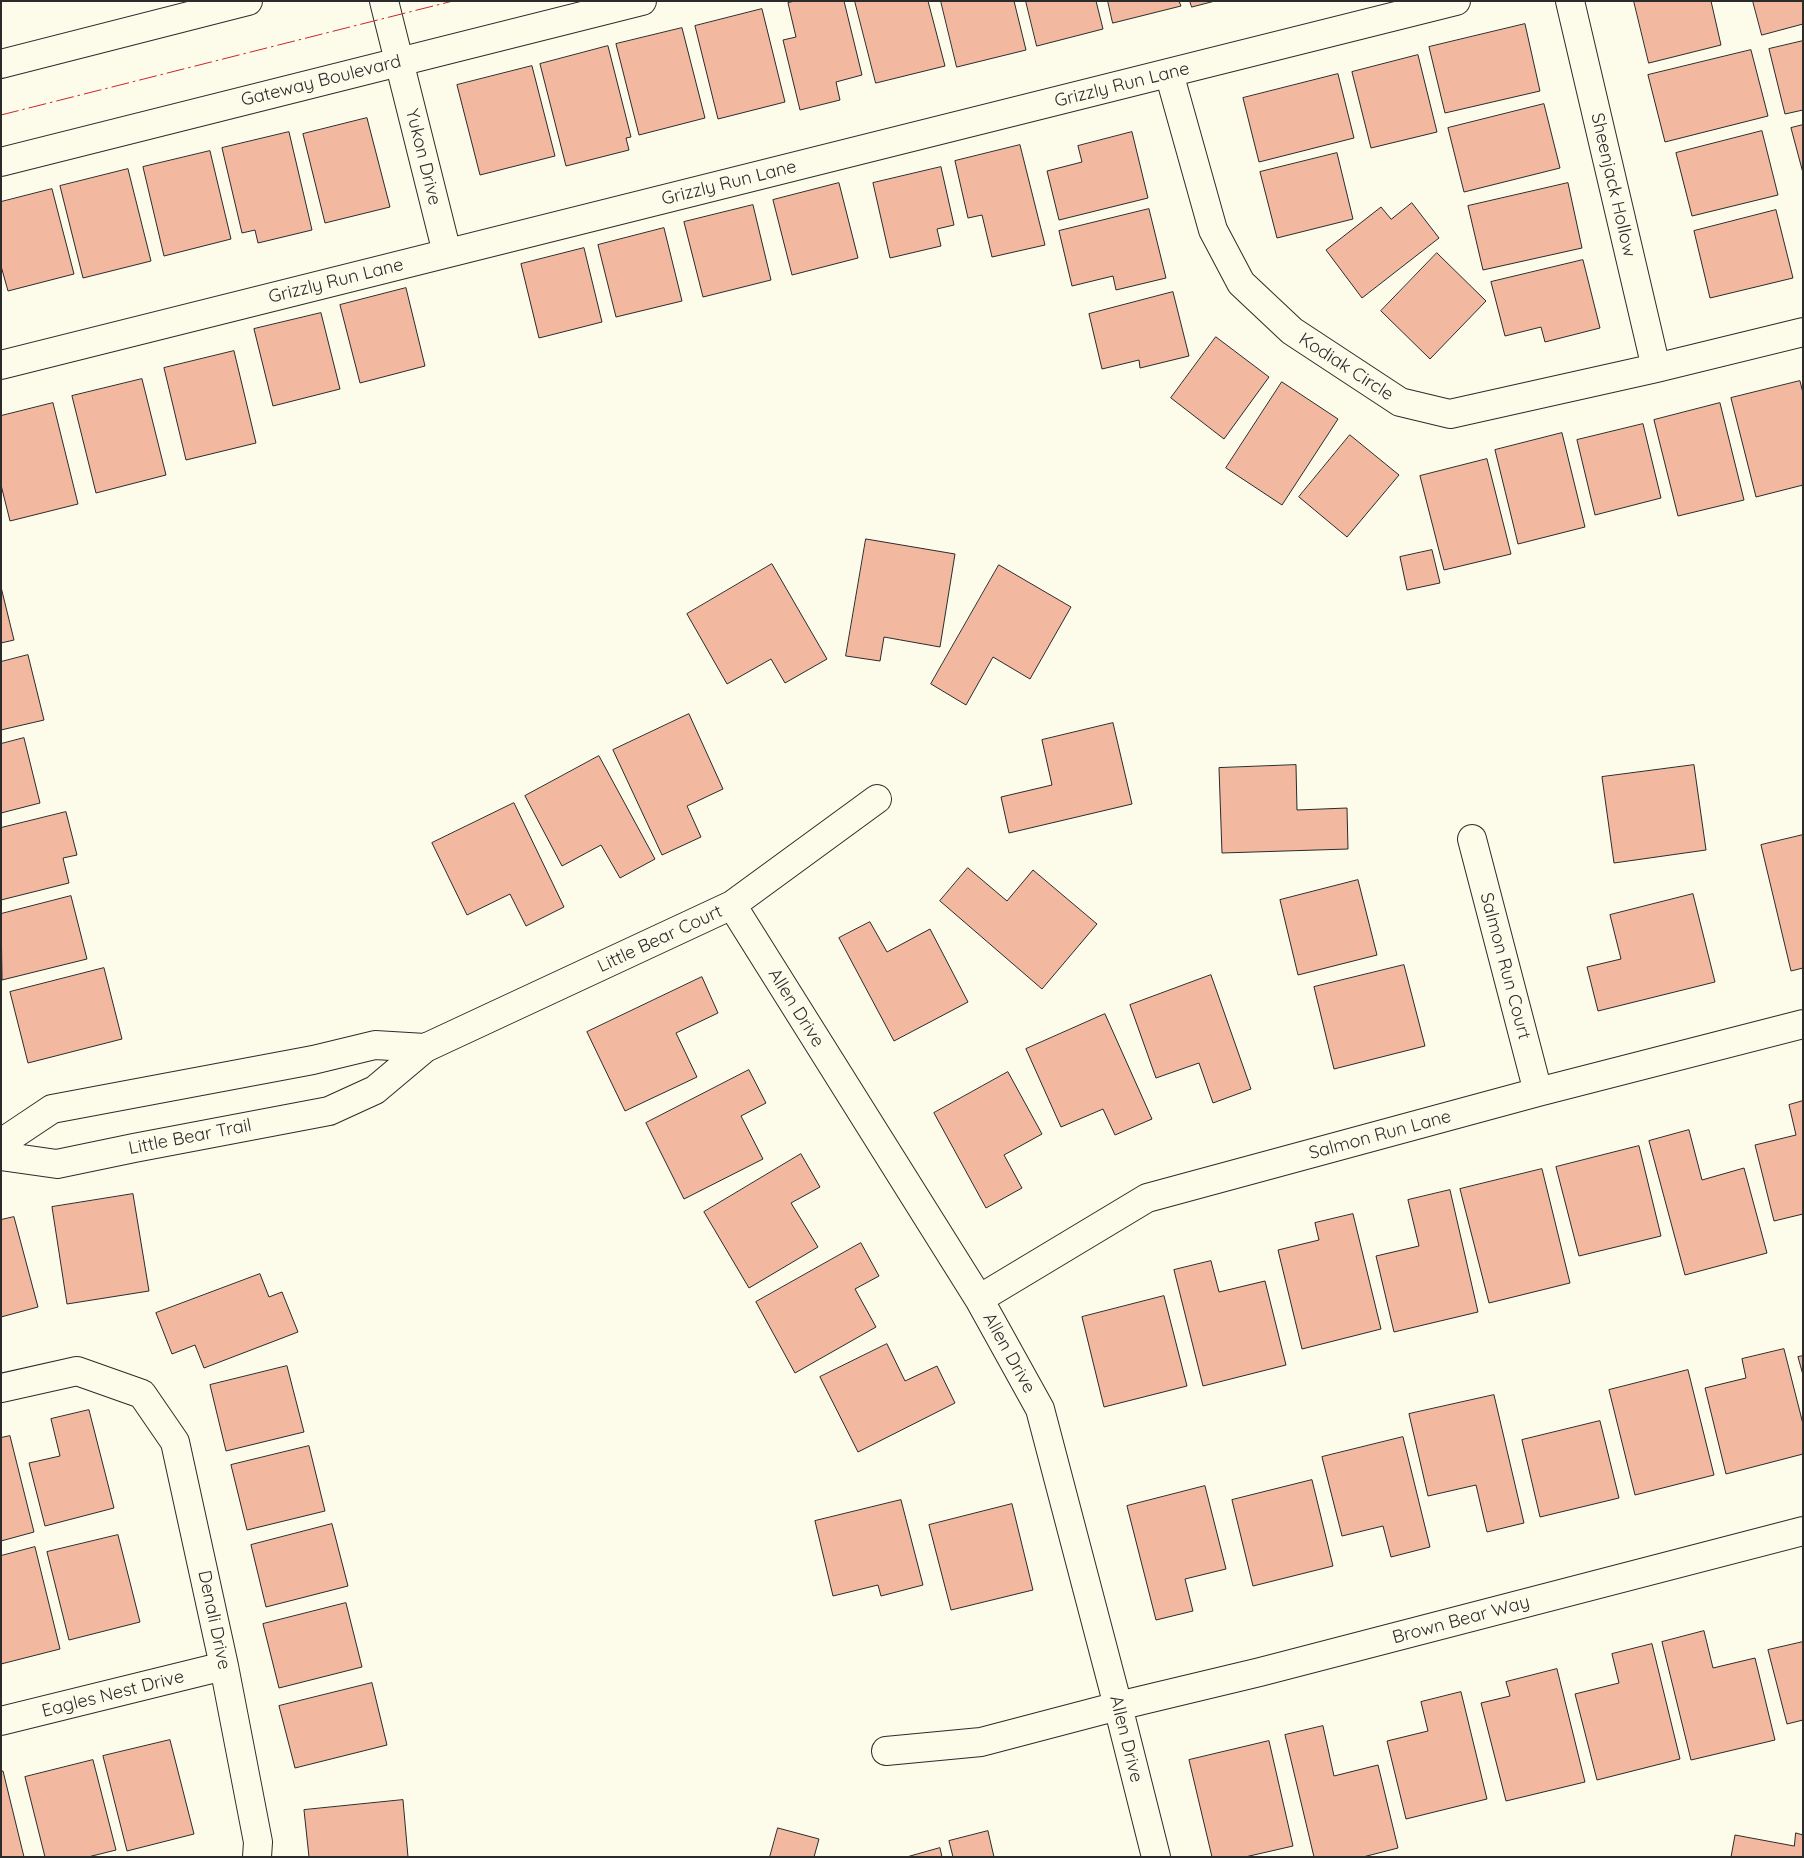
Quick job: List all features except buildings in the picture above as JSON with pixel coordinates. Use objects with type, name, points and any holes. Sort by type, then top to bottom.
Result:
[{"type":"street","points":[[1,64],[248,1]]},
{"type":"street","name":"Yukon Drive","points":[[384,1],[447,253]]},
{"type":"street","name":"Gateway Boulevard","points":[[1,162],[642,1]]},
{"type":"street","name":"Grizzly Run Lane","points":[[1,365],[1456,1]]},
{"type":"street","name":"Sheenjack Hollow","points":[[1570,1],[1656,368]]},
{"type":"street","name":"Kodiak Circle","points":[[1169,73],[1213,230],[1241,283],[1292,331],[1400,402],[1450,414],[1656,368],[1803,332]]},
{"type":"street","name":"Little Bear Court","points":[[375,1090],[425,1048],[732,905],[877,799]]},
{"type":"street","name":"Salmon Run Court","points":[[1472,839],[1538,1092]]},
{"type":"street","name":"Allen Drive","points":[[732,905],[978,1299],[1040,1409],[1156,1857]]},
{"type":"street","name":"Salmon Run Lane","points":[[978,1299],[1147,1198],[1538,1092],[1803,1024]]},
{"type":"street","name":"Little Bear Court","points":[[1,1143],[52,1109],[313,1060],[375,1045],[425,1048]]},
{"type":"street","name":"Little Bear Trail","points":[[1,1156],[58,1164],[328,1111],[375,1090]]},
{"type":"street","name":"Denali Drive","points":[[1,1388],[77,1371],[142,1394],[175,1442],[224,1666],[258,1842],[257,1857]]},
{"type":"street","name":"Brown Bear Way","points":[[886,1751],[981,1742],[1118,1706],[1260,1672],[1803,1531]]},
{"type":"street","name":"Eagles Nest Drive","points":[[1,1721],[224,1666]]},
{"type":"power","points":[[1,115],[453,1]]}]
